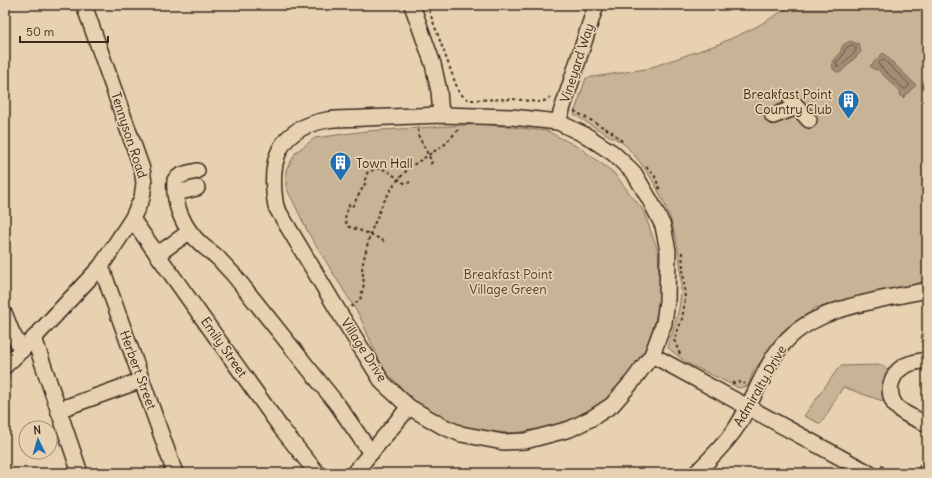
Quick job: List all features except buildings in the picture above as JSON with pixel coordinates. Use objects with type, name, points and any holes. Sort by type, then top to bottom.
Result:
[{"type":"street","name":"Tennyson Road","points":[[6,366],[101,266],[132,219],[144,190],[144,175],[84,5]]},
{"type":"street","points":[[412,5],[433,64],[439,91],[441,115]]},
{"type":"street","name":"Vineyard Way","points":[[558,122],[596,5]]},
{"type":"street","points":[[773,116],[794,103],[809,120]]},
{"type":"street","name":"Village Drive","points":[[441,115],[512,117],[558,122],[587,136],[613,153],[634,173],[663,226],[668,251],[668,301],[664,323],[652,355],[632,382],[612,405],[592,418],[570,429],[525,441],[503,442],[461,434],[442,426],[409,407],[383,383],[276,207],[272,177],[274,163],[280,148],[290,135],[304,126],[328,120],[441,115]]},
{"type":"street","points":[[197,171],[178,177],[175,180],[180,214],[189,232],[200,244],[218,258],[233,274],[337,404],[371,453]]},
{"type":"street","points":[[176,193],[197,188]]},
{"type":"street","name":"Emily Street","points":[[132,219],[281,428],[317,473]]},
{"type":"street","points":[[158,254],[189,232]]},
{"type":"street","name":"Herbert Street","points":[[101,266],[175,473]]},
{"type":"street","name":"Admiralty Drive","points":[[696,473],[736,429],[767,368],[784,342],[805,326],[839,310],[927,290]]},
{"type":"street","points":[[5,315],[12,333],[22,350]]},
{"type":"street","points":[[34,338],[80,473]]},
{"type":"street","points":[[652,355],[748,407],[874,469]]},
{"type":"street","points":[[927,360],[908,365],[900,369],[893,376],[890,385],[890,394],[896,406],[927,424]]},
{"type":"street","points":[[58,410],[142,380]]},
{"type":"street","points":[[354,473],[409,407]]},
{"type":"path","points":[[428,5],[459,93],[469,100],[514,99],[538,102],[552,97],[570,109],[612,132],[628,148]]},
{"type":"path","points":[[416,116],[418,135],[432,162],[429,166]]},
{"type":"path","points":[[340,314],[360,300],[364,284],[362,267],[370,234],[383,203],[398,180],[410,167],[444,145],[456,134],[468,116]]},
{"type":"path","points":[[644,164],[654,174],[662,193]]},
{"type":"path","points":[[384,241],[370,234],[347,226],[345,218],[349,205],[352,207],[366,182],[365,180],[367,173],[373,169],[379,168],[388,171],[398,180],[406,184],[410,182]]},
{"type":"path","points":[[682,249],[685,300],[682,319],[674,340],[682,357]]},
{"type":"path","points":[[730,384],[742,382],[756,390]]},
{"type":"path","points":[[916,473],[927,453]]},
{"type":"path","points":[[874,469],[894,473]]},
{"type":"green space","points":[[793,5],[927,5],[927,284],[815,308],[782,336],[754,370],[748,386],[739,388],[687,363],[668,348],[677,318],[680,301],[681,280],[680,259],[676,238],[662,198],[652,179],[626,146],[574,114],[586,78],[646,69],[719,44],[756,27]]},
{"type":"green space","name":"Breakfast Point Village Green","points":[[483,124],[547,131],[580,148],[613,172],[643,210],[658,251],[660,296],[652,337],[633,371],[601,406],[559,425],[515,433],[465,430],[414,401],[383,369],[359,315],[309,234],[286,187],[286,170],[296,152],[315,138],[366,131]]},
{"type":"green space","points":[[882,365],[890,372],[888,403],[843,387],[821,424],[804,416],[840,366]]},
{"type":"water","points":[[850,41],[859,44],[861,52],[841,72],[837,72],[833,69],[832,61],[839,55],[843,45]]},
{"type":"water","points":[[883,53],[916,85],[903,98],[899,94],[901,92],[877,69],[875,70],[870,66]]},
{"type":"place","name":"Breakfast Point Country Club","points":[[848,120]]},
{"type":"place","name":"Town Hall","points":[[340,182]]}]
